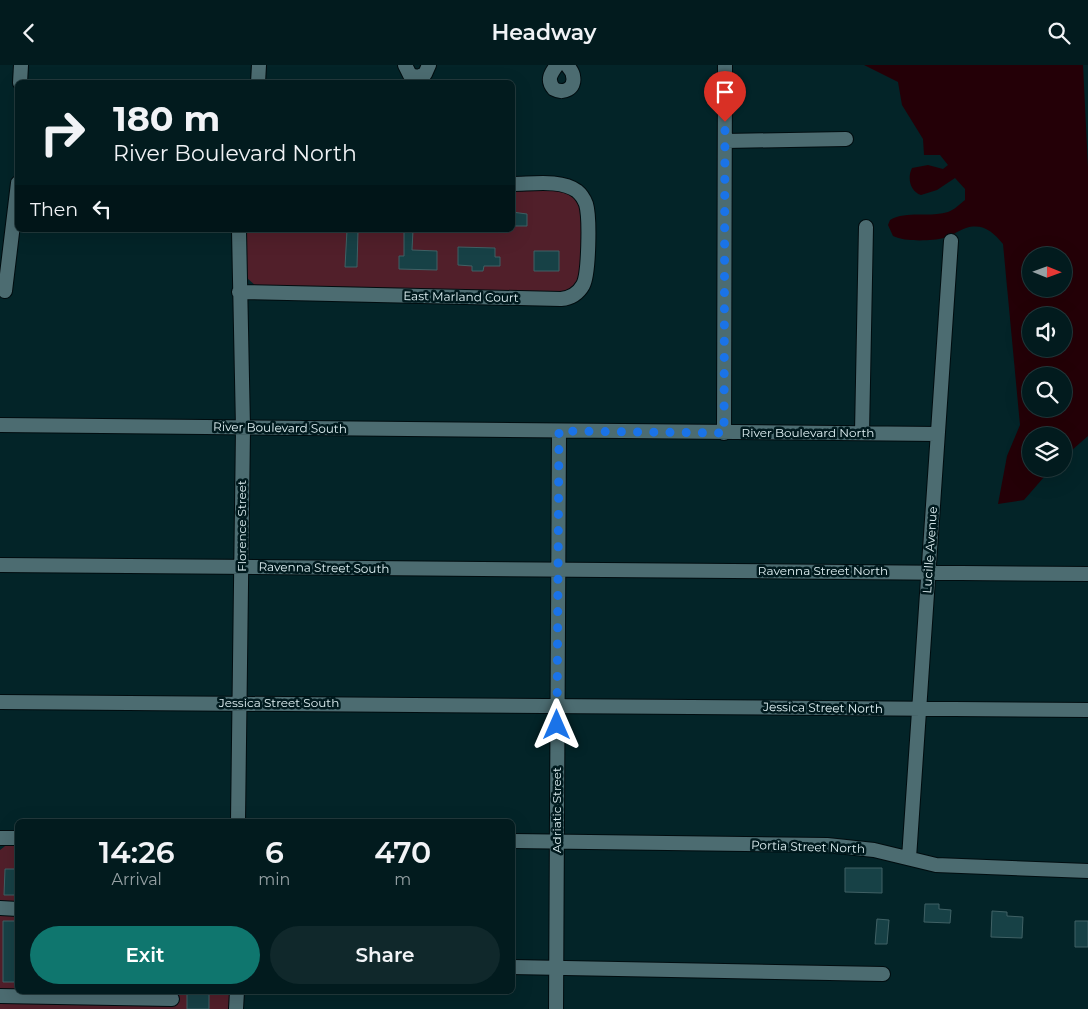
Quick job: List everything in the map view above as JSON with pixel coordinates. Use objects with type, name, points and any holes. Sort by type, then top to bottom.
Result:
[{"type":"street","points":[[20,80],[21,65]]},
{"type":"street","points":[[258,80],[259,65]]},
{"type":"street","points":[[405,65],[410,75],[418,77],[425,74],[429,65]]},
{"type":"street","points":[[558,65],[551,73],[550,81],[554,89],[562,91],[569,89],[573,83],[573,75],[567,65]]},
{"type":"street","points":[[724,433],[725,65]]},
{"type":"street","points":[[725,141],[846,139]]},
{"type":"street","name":"East Marland Court","points":[[239,292],[567,299],[582,287],[586,273],[587,208],[580,194],[564,185],[515,184]]},
{"type":"street","points":[[5,291],[15,208]]},
{"type":"street","points":[[862,433],[866,227]]},
{"type":"street","name":"Florence Street","points":[[238,819],[242,567],[240,232]]},
{"type":"street","name":"Lucille Avenue","points":[[909,858],[951,241]]},
{"type":"street","name":"River Boulevard South","points":[[0,425],[559,431]]},
{"type":"street","name":"River Boulevard North","points":[[559,431],[937,434]]},
{"type":"street","name":"Adriatic Street","points":[[556,1009],[559,431]]},
{"type":"street","name":"Ravenna Street South","points":[[0,565],[558,570]]},
{"type":"street","name":"Ravenna Street North","points":[[558,570],[1088,573]]},
{"type":"street","name":"Jessica Street South","points":[[0,702],[557,706]]},
{"type":"street","name":"Jessica Street North","points":[[557,706],[1088,710]]},
{"type":"street","points":[[0,838],[15,838]]},
{"type":"street","name":"Portia Street North","points":[[515,841],[827,845],[874,850],[936,865],[1088,871]]},
{"type":"street","points":[[0,908],[15,909]]},
{"type":"street","points":[[515,967],[883,974]]},
{"type":"street","points":[[236,1009],[237,994]]},
{"type":"street","points":[[0,996],[172,999]]},
{"type":"shaded area","points":[[864,65],[1083,65],[1088,168],[1088,436],[1072,450],[1072,427],[1022,427],[1022,477],[1044,477],[1024,500],[998,504],[1007,456],[1020,425],[1003,244],[991,232],[978,227],[966,228],[947,237],[932,240],[911,240],[893,236],[888,225],[890,220],[904,215],[941,214],[955,208],[965,200],[965,189],[955,178],[937,190],[921,195],[914,191],[910,180],[912,168],[928,165],[943,169],[948,165],[940,155],[924,155],[923,139],[902,105],[898,82]]},
{"type":"shaded area","points":[[515,190],[557,190],[575,197],[580,205],[583,232],[581,267],[577,282],[573,287],[564,292],[257,287],[247,278],[247,232],[515,232]]},
{"type":"shaded area","points":[[9,843],[15,843],[15,994],[231,994],[230,1009],[0,1009],[0,850]]},
{"type":"building","points":[[515,212],[527,214],[527,226],[515,226]]},
{"type":"building","points":[[347,232],[358,232],[357,267],[345,267]]},
{"type":"building","points":[[404,232],[413,232],[412,250],[437,251],[437,270],[399,269],[399,256],[404,256]]},
{"type":"building","points":[[458,247],[495,248],[495,257],[500,257],[500,266],[484,266],[483,271],[472,271],[472,266],[458,265]]},
{"type":"building","points":[[534,251],[559,251],[559,271],[534,271]]},
{"type":"building","points":[[845,868],[882,868],[882,893],[845,892]]},
{"type":"building","points":[[5,869],[15,869],[15,895],[4,895]]},
{"type":"building","points":[[925,904],[939,904],[939,909],[951,910],[950,923],[924,922]]},
{"type":"building","points":[[992,911],[1007,912],[1007,916],[1023,917],[1022,938],[991,937]]},
{"type":"building","points":[[877,919],[889,920],[887,944],[875,944]]},
{"type":"building","points":[[3,921],[15,921],[15,982],[3,982]]},
{"type":"building","points":[[1075,921],[1088,921],[1088,947],[1075,947]]},
{"type":"building","points":[[187,994],[209,994],[209,1009],[187,1009]]},
{"type":"route","points":[[557,725],[559,431],[724,433],[725,122]]}]
